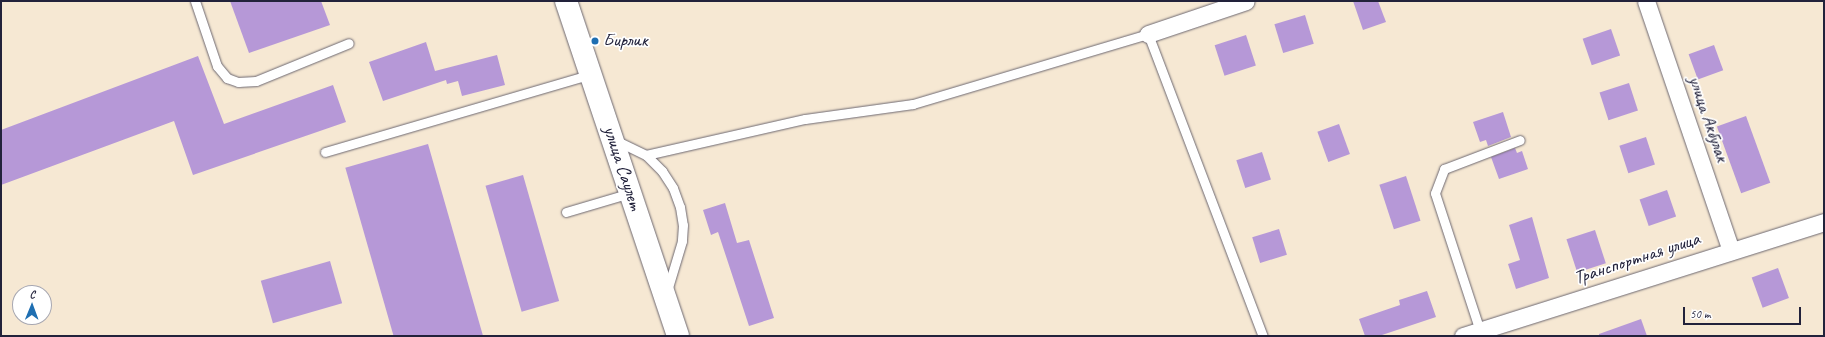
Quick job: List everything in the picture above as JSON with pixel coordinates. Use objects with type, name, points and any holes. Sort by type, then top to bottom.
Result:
[{"type":"street","name":"улица Саулет","points":[[566,1],[678,336]]},
{"type":"street","points":[[1148,34],[1246,1]]},
{"type":"street","name":"улица Акбулак","points":[[1646,1],[1731,251]]},
{"type":"street","name":"Транспортная улица","points":[[1463,336],[1824,222]]},
{"type":"lane","points":[[195,1],[217,66],[227,78],[238,82],[256,81],[349,43]]},
{"type":"lane","points":[[646,155],[805,119],[913,104],[1148,34],[1263,336]]},
{"type":"lane","points":[[325,152],[591,74]]},
{"type":"lane","points":[[612,138],[646,155],[662,171],[673,188],[683,225],[678,258],[665,298]]},
{"type":"lane","points":[[1480,331],[1435,193],[1444,169],[1520,140]]},
{"type":"lane","points":[[566,212],[630,193]]},
{"type":"building","points":[[230,1],[321,1],[330,25],[249,53]]},
{"type":"building","points":[[1353,1],[1378,1],[1386,22],[1363,30]]},
{"type":"building","points":[[1305,15],[1314,44],[1283,53],[1274,24]]},
{"type":"building","points":[[1611,29],[1620,55],[1592,65],[1583,39]]},
{"type":"building","points":[[1246,35],[1256,65],[1225,76],[1215,45]]},
{"type":"building","points":[[426,42],[435,71],[497,55],[505,85],[462,96],[458,81],[447,84],[446,80],[383,101],[369,62]]},
{"type":"building","points":[[1714,45],[1723,70],[1698,80],[1689,54]]},
{"type":"building","points":[[198,56],[224,124],[333,85],[346,122],[193,175],[174,121],[1,185],[1,130]]},
{"type":"building","points":[[1629,83],[1638,111],[1608,120],[1600,93]]},
{"type":"building","points":[[1503,112],[1511,137],[1488,146],[1486,140],[1480,142],[1473,122]]},
{"type":"building","points":[[1746,116],[1770,183],[1741,193],[1717,127]]},
{"type":"building","points":[[1339,124],[1350,154],[1328,162],[1317,132]]},
{"type":"building","points":[[1646,137],[1655,165],[1628,173],[1619,146]]},
{"type":"building","points":[[428,144],[483,336],[394,336],[345,168]]},
{"type":"building","points":[[1515,148],[1517,153],[1522,151],[1528,169],[1499,179],[1491,157]]},
{"type":"building","points":[[1262,152],[1271,180],[1245,188],[1236,160]]},
{"type":"building","points":[[523,175],[559,301],[522,312],[486,186]]},
{"type":"building","points":[[1406,176],[1421,221],[1394,229],[1379,185]]},
{"type":"building","points":[[1667,190],[1676,216],[1649,226],[1640,199]]},
{"type":"building","points":[[725,203],[737,243],[749,240],[774,318],[749,326],[718,232],[711,235],[703,210]]},
{"type":"building","points":[[1532,217],[1549,278],[1516,289],[1508,264],[1520,260],[1509,225]]},
{"type":"building","points":[[1279,229],[1287,255],[1260,263],[1252,237]]},
{"type":"building","points":[[1595,230],[1606,263],[1577,273],[1566,239]]},
{"type":"building","points":[[330,261],[342,303],[273,323],[261,281]]},
{"type":"building","points":[[1778,268],[1789,298],[1763,308],[1752,278]]},
{"type":"building","points":[[1427,291],[1436,317],[1379,336],[1365,336],[1359,319],[1400,305],[1399,300]]},
{"type":"building","points":[[1641,319],[1647,336],[1599,336],[1599,334]]},
{"type":"place","name":"Бирлик","points":[[595,41]]}]
